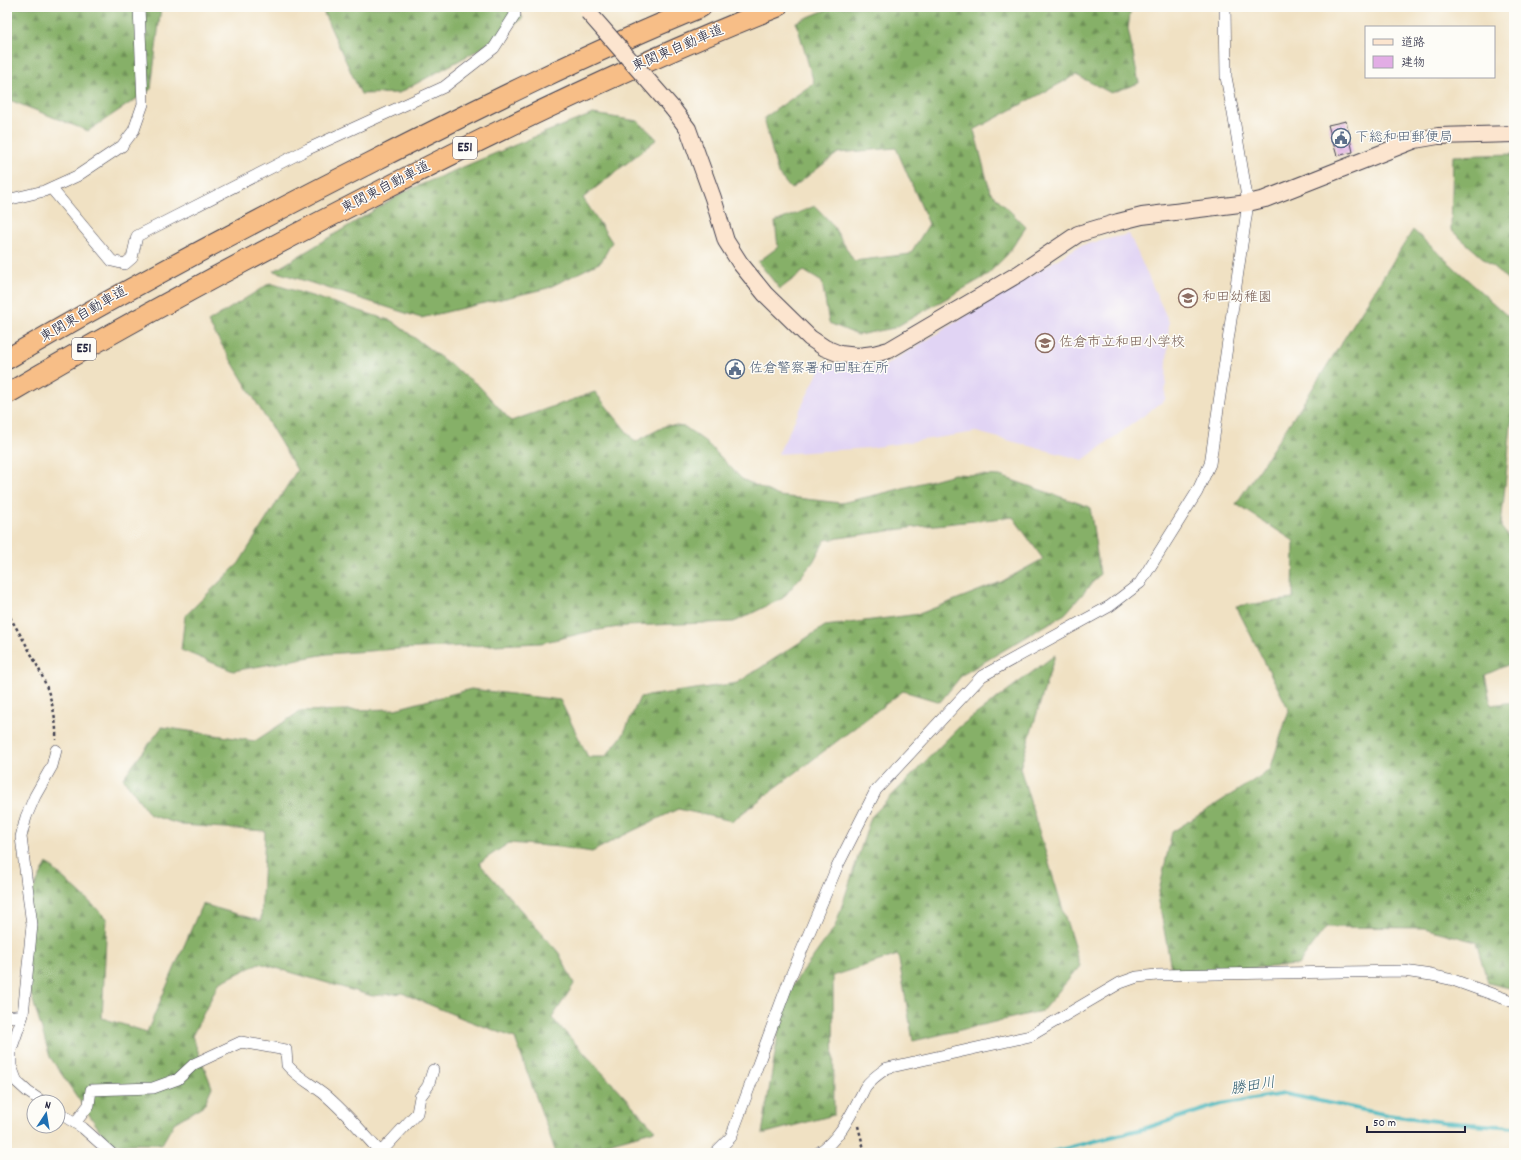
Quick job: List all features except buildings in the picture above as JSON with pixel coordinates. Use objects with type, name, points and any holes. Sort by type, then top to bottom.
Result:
[{"type":"highway","name":"東関東自動車道","points":[[7,359],[147,279],[265,216],[422,136],[545,76],[646,30],[701,7]]},
{"type":"highway","name":"東関東自動車道","points":[[7,394],[162,306],[279,242],[489,136],[657,57],[777,7]]},
{"type":"street","points":[[7,200],[50,188],[77,176],[122,146],[134,130],[143,104],[138,7]]},
{"type":"street","points":[[50,188],[112,261],[125,264],[132,258],[137,236],[308,149],[444,87],[494,48],[515,15],[514,7]]},
{"type":"street","points":[[715,1153],[731,1137],[790,978],[837,867],[876,790],[982,676],[1110,606],[1140,583],[1197,492],[1210,464],[1248,203],[1234,113],[1226,77],[1225,7]]},
{"type":"street","points":[[586,10],[673,109],[688,129],[713,198],[726,241],[740,264],[765,294],[810,338],[825,348],[840,354],[858,356],[889,350],[1020,273],[1078,234],[1142,216],[1248,203],[1265,199],[1415,140],[1438,136],[1514,134]]},
{"type":"street","points":[[31,1094],[17,1082],[11,1066],[11,1050],[23,1015],[32,925],[21,836],[26,817],[35,796],[52,766],[56,750]]},
{"type":"street","points":[[818,1153],[824,1150],[836,1136],[853,1110],[866,1085],[876,1075],[887,1068],[1030,1036],[1120,982],[1137,977],[1157,974],[1404,971],[1453,980],[1514,1002]]},
{"type":"street","points":[[7,1018],[23,1015]]},
{"type":"street","points":[[75,1123],[89,1105],[91,1090],[153,1088],[178,1079],[194,1064],[241,1042],[286,1050],[287,1065],[294,1074],[323,1093],[381,1153],[417,1113],[420,1097],[428,1086],[433,1070]]},
{"type":"street","points":[[66,1117],[111,1153]]},
{"type":"path","points":[[7,612],[46,684],[57,727],[56,750]]},
{"type":"path","points":[[853,1110],[865,1153]]},
{"type":"shaded area","name":"佐倉市立和田小学校","points":[[1129,234],[1169,322],[1165,400],[1083,460],[976,432],[869,448],[778,454],[823,363],[883,367],[1079,246]]},
{"type":"green space","points":[[7,7],[161,7],[151,89],[88,131],[7,99]]},
{"type":"green space","points":[[321,7],[516,7],[523,18],[480,49],[399,93],[361,94]]},
{"type":"green space","points":[[833,7],[1131,7],[1128,29],[1139,83],[1111,93],[1076,75],[974,130],[990,191],[1026,227],[1007,255],[986,276],[894,328],[858,335],[829,323],[822,282],[804,271],[780,289],[758,262],[778,247],[775,222],[815,206],[832,224],[854,261],[910,254],[929,224],[896,148],[838,153],[791,189],[778,174],[764,118],[814,83],[796,22]]},
{"type":"green space","points":[[593,114],[638,121],[657,139],[583,198],[612,242],[601,262],[548,288],[421,318],[274,271],[406,191],[546,132]]},
{"type":"green space","points":[[1514,154],[1514,285],[1451,230],[1453,156]]},
{"type":"green space","points":[[1413,230],[1514,322],[1514,394],[1501,527],[1514,544],[1514,662],[1485,675],[1491,705],[1514,702],[1514,989],[1488,983],[1476,942],[1424,928],[1326,927],[1298,965],[1172,974],[1158,896],[1172,832],[1270,770],[1289,710],[1236,606],[1293,599],[1294,541],[1236,504],[1309,394]]},
{"type":"green space","points":[[270,283],[392,321],[479,386],[511,421],[595,392],[635,442],[667,425],[685,427],[706,442],[742,479],[779,496],[841,503],[954,474],[1000,476],[1090,507],[1100,574],[1065,614],[962,675],[940,702],[903,691],[732,821],[678,809],[592,852],[560,847],[509,843],[479,863],[559,953],[574,984],[552,1018],[655,1130],[573,1153],[556,1153],[515,1038],[464,1019],[402,993],[372,996],[259,963],[219,983],[192,1036],[212,1087],[204,1105],[174,1123],[162,1144],[109,1144],[50,1057],[27,981],[29,898],[47,863],[107,918],[102,1018],[147,1032],[202,904],[261,921],[265,831],[182,825],[150,815],[123,778],[162,727],[255,741],[301,711],[395,709],[471,689],[560,700],[588,757],[605,757],[623,735],[640,697],[737,683],[825,626],[919,614],[1001,582],[1043,559],[1013,517],[916,527],[825,540],[813,562],[783,598],[734,622],[626,626],[592,631],[541,643],[397,649],[327,654],[233,671],[181,650],[185,616],[239,563],[297,470],[208,322]]},
{"type":"green space","points":[[1055,655],[1020,768],[1080,966],[1042,1011],[913,1041],[898,955],[833,976],[834,1115],[762,1134],[784,997],[835,927],[871,817],[959,727]]},
{"type":"waterway","name":"勝田川","points":[[1048,1153],[1146,1128],[1221,1104],[1285,1094],[1388,1115],[1443,1122],[1514,1127]]},
{"type":"place","name":"下総和田郵便局","points":[[1341,138]]},
{"type":"place","name":"和田幼稚園","points":[[1188,298]]},
{"type":"place","name":"佐倉市立和田小学校","points":[[1045,343]]},
{"type":"place","name":"佐倉警察署和田駐在所","points":[[735,369]]}]
